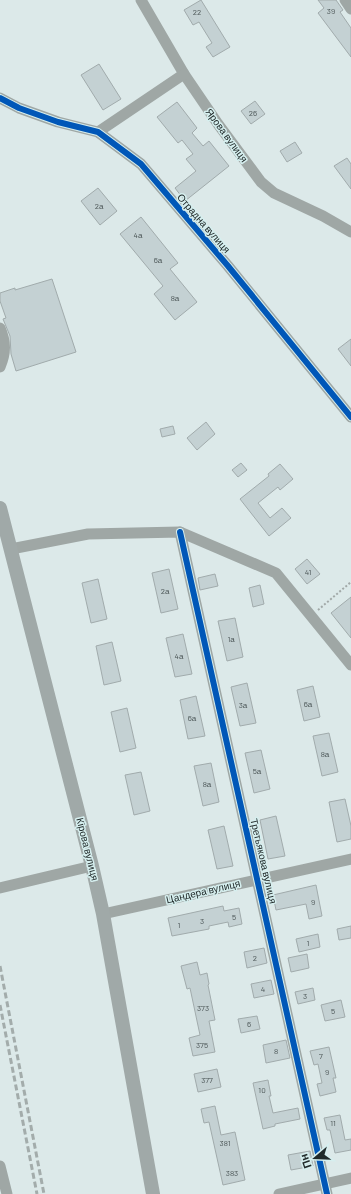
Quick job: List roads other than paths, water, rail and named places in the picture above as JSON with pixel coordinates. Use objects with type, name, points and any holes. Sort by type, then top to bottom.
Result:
[{"type":"main road","name":"Кірова вулиця","points":[[0,508],[103,914],[153,1194]]},
{"type":"street","name":"Ярова вулиця","points":[[141,0],[184,74],[218,124],[266,186],[274,193],[323,216],[351,232]]},
{"type":"street","points":[[345,0],[351,9]]},
{"type":"street","points":[[98,132],[184,74]]},
{"type":"street","name":"Отрадна вулиця","points":[[0,98],[18,108],[58,122],[98,132],[141,164],[228,266],[351,417]]},
{"type":"street","points":[[0,328],[5,349],[0,367]]},
{"type":"street","points":[[11,549],[88,534],[180,532],[276,572],[351,665]]},
{"type":"street","name":"Третьякова вулиця","points":[[180,532],[326,1189]]},
{"type":"street","name":"Цандера вулиця","points":[[103,914],[351,859]]},
{"type":"street","points":[[0,888],[92,866]]},
{"type":"street","points":[[0,1166],[7,1194]]},
{"type":"street","points":[[279,1194],[326,1189],[351,1178]]},
{"type":"railway","points":[[0,966],[44,1194]]},
{"type":"railway","points":[[0,1005],[37,1194]]}]
